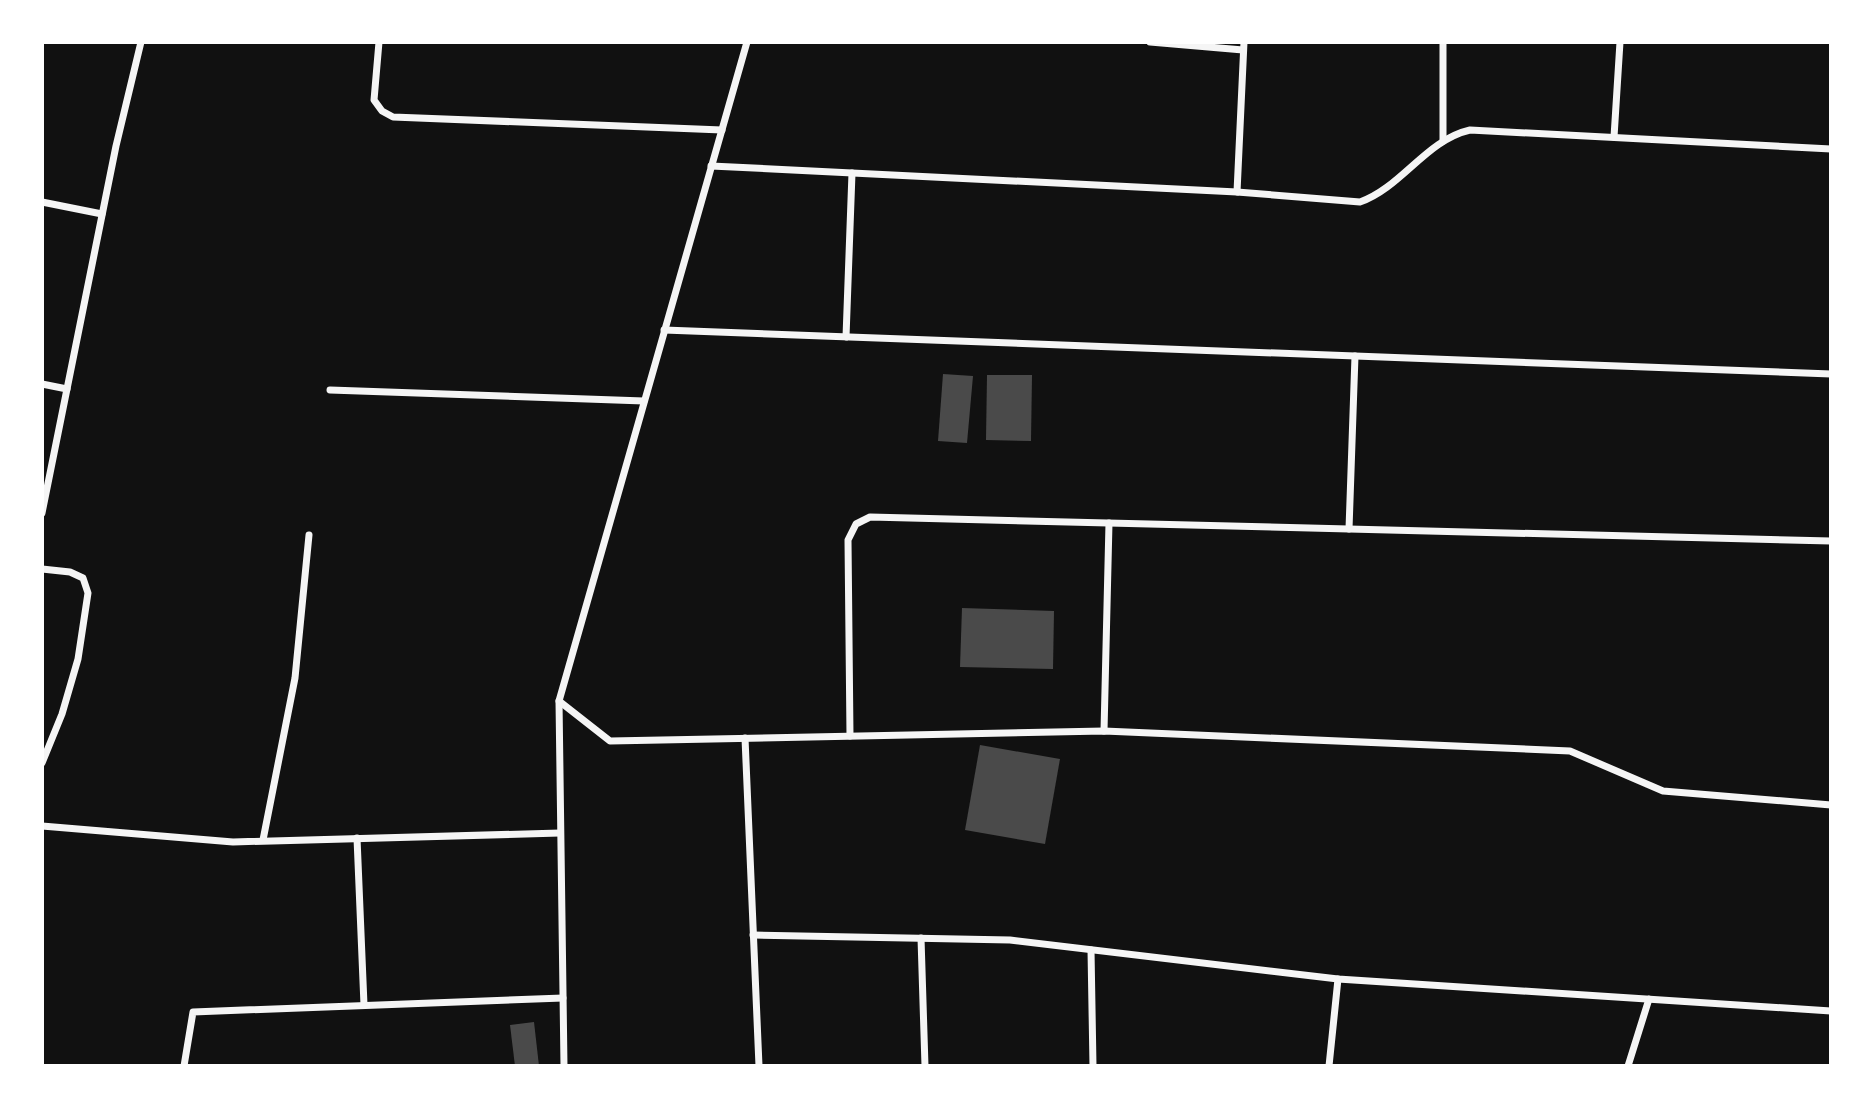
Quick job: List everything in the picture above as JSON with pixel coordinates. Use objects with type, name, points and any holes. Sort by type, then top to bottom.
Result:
[{"type":"street","points":[[42,513],[116,146],[141,42]]},
{"type":"street","points":[[379,42],[374,100],[382,111],[393,117],[722,130]]},
{"type":"street","points":[[564,1066],[559,701],[747,42]]},
{"type":"street","points":[[1150,42],[1244,46],[1237,192]]},
{"type":"street","points":[[1443,42],[1443,141]]},
{"type":"street","points":[[1614,137],[1620,42]]},
{"type":"street","points":[[711,166],[1237,192],[1360,202],[1374,197],[1443,141],[1457,133],[1470,130],[1831,149]]},
{"type":"street","points":[[846,337],[852,173]]},
{"type":"street","points":[[42,202],[102,214]]},
{"type":"street","points":[[664,330],[1831,374]]},
{"type":"street","points":[[1349,529],[1354,356]]},
{"type":"street","points":[[42,384],[67,389]]},
{"type":"street","points":[[330,390],[644,401]]},
{"type":"street","points":[[850,736],[848,540],[856,524],[870,517],[1831,541]]},
{"type":"street","points":[[1104,732],[1110,523]]},
{"type":"street","points":[[263,841],[295,678],[309,535]]},
{"type":"street","points":[[42,569],[69,572],[83,578],[88,593],[78,659],[62,713],[42,763]]},
{"type":"street","points":[[559,701],[610,741],[1104,732],[1570,751],[1663,791],[1831,805]]},
{"type":"street","points":[[746,738],[759,1066]]},
{"type":"street","points":[[42,826],[233,842],[560,833]]},
{"type":"street","points":[[357,838],[365,1005]]},
{"type":"street","points":[[753,934],[1010,940],[1338,979],[1831,1011]]},
{"type":"street","points":[[921,938],[926,1066]]},
{"type":"street","points":[[1091,950],[1093,1066]]},
{"type":"street","points":[[1328,1066],[1338,979]]},
{"type":"street","points":[[184,1066],[193,1012],[563,998]]},
{"type":"street","points":[[1628,1066],[1650,999]]},
{"type":"building","points":[[943,374],[973,376],[967,443],[938,441]]},
{"type":"building","points":[[987,375],[1032,375],[1031,441],[986,440]]},
{"type":"building","points":[[962,608],[1054,611],[1053,669],[960,667]]},
{"type":"building","points":[[980,745],[1060,759],[1045,844],[965,830]]},
{"type":"building","points":[[534,1022],[539,1066],[515,1066],[510,1025]]}]
